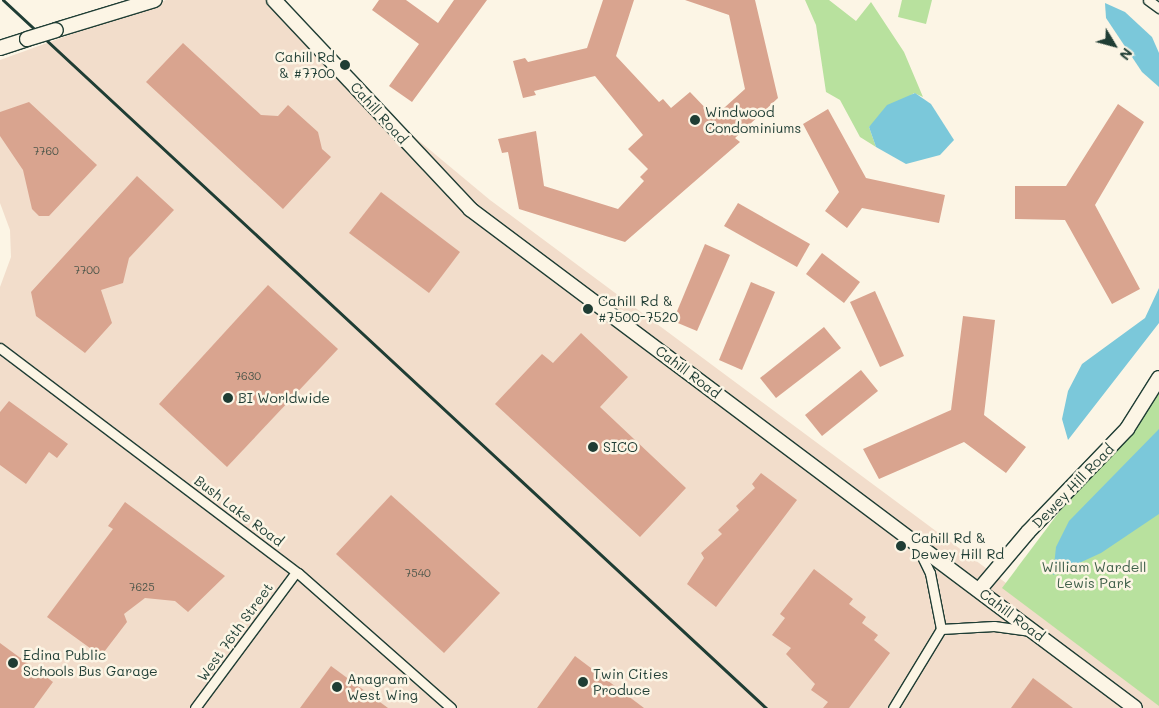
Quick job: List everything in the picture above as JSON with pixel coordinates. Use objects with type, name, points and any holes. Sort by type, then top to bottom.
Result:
[{"type":"street","points":[[0,48],[155,0]]},
{"type":"street","name":"Cahill Road","points":[[274,0],[470,209],[913,539],[1135,708]]},
{"type":"street","points":[[1148,0],[1159,8]]},
{"type":"street","name":"Bush Lake Road","points":[[0,348],[296,572],[451,708]]},
{"type":"street","name":"Dewey Hill Road","points":[[979,590],[1028,532],[1121,436],[1159,378]]},
{"type":"street","points":[[893,708],[941,629],[930,573],[913,539]]},
{"type":"street","name":"West 76th Street","points":[[196,708],[296,572]]},
{"type":"street","points":[[941,629],[994,626],[1035,632]]},
{"type":"shaded area","points":[[166,0],[267,0],[406,130],[490,200],[1006,583],[1159,703],[1159,708],[0,708],[0,287],[11,257],[10,230],[0,203],[0,60]]},
{"type":"green space","points":[[805,0],[829,0],[856,21],[871,2],[904,52],[923,97],[914,93],[869,127],[876,147],[860,137],[840,100],[826,92],[816,25]]},
{"type":"green space","points":[[902,0],[932,0],[926,24],[898,17]]},
{"type":"green space","name":"William Wardell Lewis Park","points":[[1159,379],[1159,706],[1002,588]]},
{"type":"water","points":[[1105,3],[1125,12],[1152,37],[1159,53],[1159,87],[1142,72],[1106,18]]},
{"type":"water","points":[[915,93],[931,104],[954,140],[940,155],[906,164],[876,147],[869,127],[887,105]]},
{"type":"water","points":[[1159,288],[1159,323],[1068,440],[1062,419],[1068,391],[1082,364],[1145,318]]},
{"type":"water","points":[[1159,429],[1159,514],[1101,553],[1053,575],[1056,547],[1069,521]]},
{"type":"building","points":[[379,0],[406,0],[438,23],[454,0],[487,0],[412,102],[389,86],[419,44],[372,10]]},
{"type":"building","name":"Windwood Condominiums","points":[[603,0],[634,0],[616,56],[659,102],[663,99],[671,108],[690,92],[714,117],[745,89],[729,15],[685,0],[755,0],[778,98],[735,138],[740,142],[625,242],[519,209],[508,152],[502,153],[498,139],[536,131],[544,186],[618,209],[644,181],[640,177],[648,169],[628,149],[643,135],[595,76],[534,91],[536,95],[523,98],[513,61],[525,58],[528,62],[587,48]]},
{"type":"building","points":[[183,43],[261,115],[278,116],[288,105],[318,132],[322,149],[331,157],[283,209],[146,82]]},
{"type":"building","points":[[29,102],[97,165],[49,216],[39,216],[32,209],[23,170],[0,136],[0,112]]},
{"type":"building","points":[[1118,104],[1144,122],[1095,205],[1140,289],[1112,304],[1065,220],[1015,219],[1015,186],[1066,186]]},
{"type":"building","points":[[828,109],[866,178],[945,195],[939,223],[862,208],[847,228],[825,211],[839,192],[803,124]]},
{"type":"building","points":[[137,176],[174,210],[129,258],[123,283],[101,290],[112,323],[85,353],[36,316],[31,292]]},
{"type":"building","points":[[381,192],[460,252],[429,293],[349,233]]},
{"type":"building","points":[[738,203],[810,244],[797,267],[724,226]]},
{"type":"building","points":[[705,244],[730,255],[697,331],[673,321]]},
{"type":"building","points":[[822,253],[860,282],[844,303],[806,274]]},
{"type":"building","points":[[751,282],[775,292],[742,370],[719,360]]},
{"type":"building","points":[[268,285],[338,349],[227,467],[159,404]]},
{"type":"building","points":[[875,291],[904,356],[880,367],[850,302]]},
{"type":"building","points":[[963,316],[995,320],[984,415],[1026,447],[1006,473],[964,442],[879,479],[863,449],[951,410]]},
{"type":"building","points":[[824,327],[841,348],[776,398],[760,378]]},
{"type":"building","name":"SICO","points":[[581,333],[628,377],[600,407],[686,488],[640,537],[495,404],[542,354],[553,363]]},
{"type":"building","points":[[861,370],[878,391],[822,436],[805,415]]},
{"type":"building","points":[[9,401],[68,444],[57,458],[49,452],[26,484],[0,465],[0,412]]},
{"type":"building","points":[[761,473],[797,500],[716,607],[687,584],[704,558],[701,553],[722,534],[718,530],[739,510],[736,506],[755,488],[752,484]]},
{"type":"building","points":[[391,495],[500,593],[444,653],[336,554]]},
{"type":"building","points":[[125,502],[225,576],[188,612],[175,601],[145,598],[124,614],[127,622],[101,656],[47,617],[113,529],[108,526]]},
{"type":"building","points":[[814,569],[853,599],[849,604],[866,617],[862,623],[878,635],[874,640],[890,653],[849,708],[823,708],[828,702],[811,690],[815,684],[786,654],[791,648],[772,635],[785,618],[780,614]]},
{"type":"building","name":"Edina Public Schools Bus Garage","points":[[0,643],[53,682],[34,708],[0,708]]},
{"type":"building","name":"Twin Cities Produce","points":[[575,656],[644,708],[537,708]]},
{"type":"building","name":"Anagram West Wing","points":[[331,666],[388,708],[300,708]]},
{"type":"building","points":[[1033,678],[1073,708],[1011,708]]},
{"type":"railway","points":[[3,0],[766,708]]},
{"type":"place","name":"Cahill Rd & #7700","points":[[345,65]]},
{"type":"place","name":"Windwood Condominiums","points":[[695,120]]},
{"type":"place","name":"Cahill Rd & #7500-7520","points":[[588,309]]},
{"type":"place","name":"BI Worldwide","points":[[228,398]]},
{"type":"place","name":"SICO","points":[[593,447]]},
{"type":"place","name":"Cahill Rd & Dewey Hill Rd","points":[[901,546]]},
{"type":"place","name":"Edina Public Schools Bus Garage","points":[[13,663]]},
{"type":"place","name":"Twin Cities Produce","points":[[583,682]]},
{"type":"place","name":"Anagram West Wing","points":[[337,687]]}]
